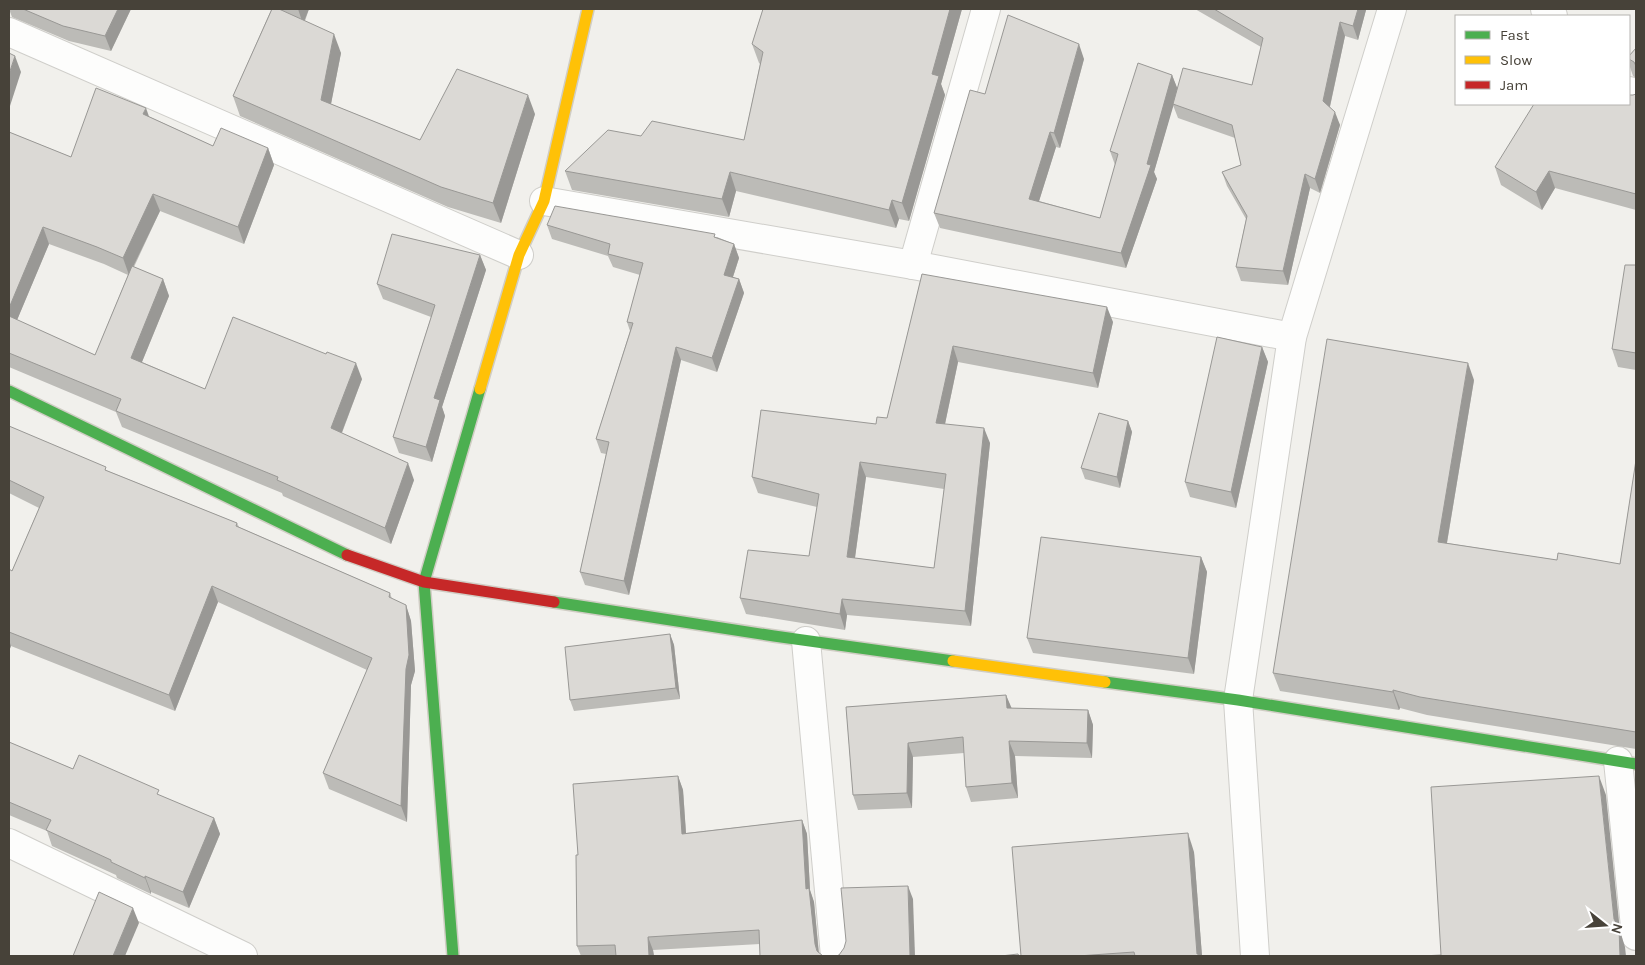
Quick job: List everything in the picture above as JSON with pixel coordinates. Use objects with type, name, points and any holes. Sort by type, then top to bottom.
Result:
[{"type":"street","points":[[453,956],[424,582],[519,255],[544,201],[588,9]]},
{"type":"street","points":[[913,265],[986,9]]},
{"type":"street","points":[[1256,956],[1238,700],[1292,337],[1392,9]]},
{"type":"street","points":[[9,32],[519,255]]},
{"type":"street","points":[[544,201],[913,265],[1292,337]]},
{"type":"street","points":[[9,391],[352,558],[424,582],[806,641],[1238,700],[1627,762],[1636,936]]},
{"type":"street","points":[[806,641],[835,956]]},
{"type":"street","points":[[9,843],[243,956]]},
{"type":"building","points":[[23,9],[118,9],[105,36],[63,26]]},
{"type":"building","points":[[272,9],[279,9],[334,34],[321,100],[420,140],[457,69],[528,95],[493,203],[441,187],[233,96]]},
{"type":"building","points":[[763,9],[950,9],[932,74],[939,76],[902,203],[892,200],[889,210],[730,172],[722,199],[565,171],[608,130],[641,136],[652,121],[744,140],[763,52],[752,44]]},
{"type":"building","points":[[1214,9],[1358,9],[1353,26],[1340,22],[1323,101],[1335,112],[1315,179],[1305,174],[1283,271],[1236,267],[1247,216],[1222,172],[1241,165],[1232,125],[1173,104],[1183,68],[1252,85],[1263,38]]},
{"type":"building","points":[[1008,15],[1079,44],[1054,133],[1050,132],[1029,199],[1100,218],[1118,154],[1110,151],[1138,63],[1172,75],[1147,164],[1151,165],[1121,253],[934,213],[970,90],[985,94]]},
{"type":"building","points":[[1636,48],[1636,66],[1630,60],[1630,55]]},
{"type":"building","points":[[9,53],[15,56],[9,74]]},
{"type":"building","points":[[96,88],[146,108],[143,114],[213,146],[221,128],[268,148],[238,227],[153,194],[123,258],[43,227],[9,308],[9,132],[71,157]]},
{"type":"building","points":[[1636,94],[1636,194],[1549,171],[1536,192],[1495,167],[1533,105],[1630,105],[1630,95]]},
{"type":"building","points":[[555,206],[715,234],[714,237],[734,244],[724,275],[739,279],[712,358],[676,347],[624,581],[580,572],[609,442],[596,439],[633,323],[627,322],[643,263],[608,254],[610,244],[547,225]]},
{"type":"building","points":[[392,234],[480,255],[434,398],[440,400],[426,447],[393,437],[435,305],[377,284]]},
{"type":"building","points":[[1625,265],[1636,265],[1636,353],[1612,349]]},
{"type":"building","points":[[132,266],[163,279],[131,358],[205,389],[233,317],[326,354],[327,352],[356,363],[331,428],[408,463],[385,528],[277,480],[278,477],[116,411],[121,399],[9,353],[9,316],[95,355]]},
{"type":"building","points":[[922,274],[1107,307],[1093,373],[953,346],[936,423],[984,428],[965,611],[842,599],[840,614],[740,598],[748,550],[809,556],[819,494],[752,477],[761,410],[876,424],[877,417],[887,418]],"holes":[[[860,462],[946,474],[934,568],[847,557]]]},
{"type":"building","points":[[1217,337],[1262,347],[1231,492],[1185,482]]},
{"type":"building","points":[[1327,339],[1468,363],[1438,542],[1557,560],[1558,553],[1620,564],[1636,460],[1636,732],[1420,697],[1393,690],[1393,692],[1273,673]]},
{"type":"building","points":[[1099,413],[1128,421],[1117,477],[1081,468]]},
{"type":"building","points":[[9,426],[106,467],[105,470],[237,523],[236,526],[390,593],[389,597],[406,605],[409,655],[406,669],[401,806],[323,773],[372,658],[212,586],[169,695],[9,632],[9,569],[12,571],[44,497],[9,480]]},
{"type":"building","points":[[1041,537],[1201,557],[1188,658],[1027,638]]},
{"type":"building","points":[[670,634],[676,688],[570,700],[565,647]]},
{"type":"building","points":[[1006,695],[1007,708],[1088,710],[1087,743],[1009,741],[1012,783],[966,787],[963,737],[908,743],[907,793],[853,795],[846,707]]},
{"type":"building","points":[[9,742],[73,769],[79,755],[159,790],[157,794],[214,818],[183,892],[145,876],[145,878],[46,830],[51,820],[9,802]]},
{"type":"building","points":[[678,776],[682,834],[802,820],[806,889],[809,888],[815,944],[817,951],[823,956],[760,956],[759,930],[648,937],[649,956],[616,956],[615,945],[577,946],[576,855],[578,855],[573,784]]},
{"type":"building","points":[[1599,776],[1614,919],[1619,928],[1620,956],[1422,956],[1441,955],[1431,787]]},
{"type":"building","points":[[1188,833],[1197,954],[1199,956],[1135,956],[1134,952],[1078,956],[1021,956],[1012,847]]},
{"type":"building","points":[[908,886],[910,956],[836,956],[844,948],[846,941],[841,888]]},
{"type":"building","points":[[99,892],[133,908],[113,956],[73,956]]},
{"type":"building","points":[[1018,954],[1019,956],[1001,956]]},
{"type":"traffic: fast","points":[[453,956],[424,582],[480,389]]},
{"type":"traffic: fast","points":[[9,391],[347,555]]},
{"type":"traffic: fast","points":[[554,602],[953,661]]},
{"type":"traffic: fast","points":[[1105,682],[1238,700],[1636,764]]},
{"type":"traffic: slow","points":[[480,389],[519,255],[544,201],[588,9]]},
{"type":"traffic: slow","points":[[953,661],[1105,682]]},
{"type":"traffic: jam","points":[[347,555],[424,582],[554,602]]}]
